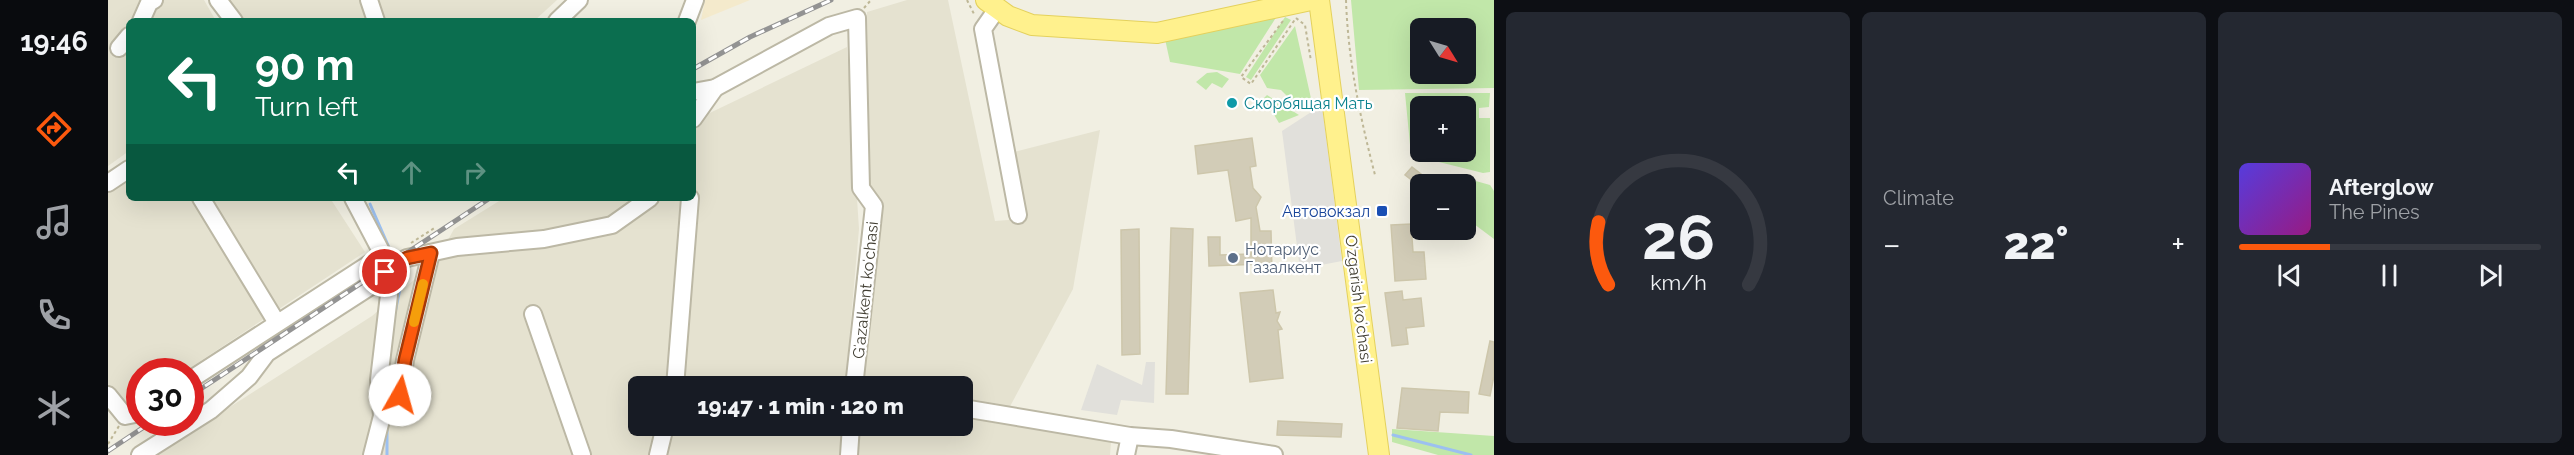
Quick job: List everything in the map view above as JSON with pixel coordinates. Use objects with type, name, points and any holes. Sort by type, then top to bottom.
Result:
[{"type":"main road","points":[[1133,32],[1155,24],[1255,0]]},
{"type":"main road","points":[[992,5],[1014,19],[1039,26],[1157,33],[1311,0]]},
{"type":"main road","name":"Oʻzgarish koʻchasi","points":[[1319,0],[1382,455]]},
{"type":"main road","name":"Oʻzgarish koʻchasi","points":[[1332,0],[1382,455]]},
{"type":"street","points":[[142,18],[149,3],[154,0]]},
{"type":"street","points":[[218,0],[232,18]]},
{"type":"street","points":[[369,0],[375,18]]},
{"type":"street","points":[[560,18],[579,0]]},
{"type":"street","points":[[688,18],[695,0]]},
{"type":"street","points":[[992,5],[983,29],[1018,215]]},
{"type":"street","name":"Gʻazalkent koʻchasi","points":[[715,88],[829,26],[857,18],[861,188],[874,206],[856,376]]},
{"type":"street","points":[[696,91],[715,88]]},
{"type":"street","points":[[696,115],[715,88]]},
{"type":"street","points":[[108,183],[126,171]]},
{"type":"street","points":[[203,201],[277,324]]},
{"type":"street","points":[[204,371],[383,255],[357,201]]},
{"type":"street","points":[[140,455],[211,410],[249,377],[267,353],[371,286],[385,272],[407,258],[457,247],[544,239],[612,225],[646,201]]},
{"type":"street","points":[[676,376],[690,201]]},
{"type":"street","points":[[398,412],[405,360],[431,253]]},
{"type":"street","points":[[372,455],[382,416],[379,380],[389,295],[385,272]]},
{"type":"street","points":[[534,314],[582,455]]},
{"type":"street","points":[[108,395],[126,410]]},
{"type":"street","points":[[973,410],[1130,436],[1171,439],[1274,455]]},
{"type":"street","points":[[658,455],[663,436]]},
{"type":"street","points":[[849,455],[850,436]]},
{"type":"street","points":[[1126,455],[1130,436]]},
{"type":"path","points":[[967,0],[983,29]]},
{"type":"path","points":[[1347,0],[1347,29],[1357,102],[1375,175]]},
{"type":"path","points":[[1296,18],[1251,84],[1241,78],[1288,14],[1296,18],[1305,25],[1312,66]]},
{"type":"path","points":[[108,444],[126,422]]},
{"type":"shaded area","points":[[108,0],[204,0],[214,18],[126,18],[126,153],[108,166]]},
{"type":"shaded area","points":[[229,0],[557,0],[537,18],[241,18]]},
{"type":"shaded area","points":[[705,0],[750,0],[701,20]]},
{"type":"shaded area","points":[[907,0],[948,0],[995,221],[1021,219],[1010,153],[1100,130],[1073,289],[1007,412],[973,404],[973,376],[860,376],[870,298],[867,12]]},
{"type":"shaded area","points":[[847,47],[859,229],[846,376],[628,376],[628,436],[841,436],[839,455],[155,455],[185,436],[204,436],[204,424],[372,316],[437,260],[454,229],[499,201],[696,201],[696,120]]},
{"type":"shaded area","points":[[1322,105],[1342,261],[1300,269],[1282,131]]},
{"type":"shaded area","points":[[126,176],[126,201],[332,201],[365,252],[204,359],[126,358],[125,411],[108,385],[108,188]]},
{"type":"shaded area","points":[[1146,362],[1155,362],[1154,403],[1121,400],[1117,415],[1081,410],[1097,364],[1142,385]]},
{"type":"shaded area","points":[[973,416],[1111,442],[1110,455],[853,455],[854,436],[973,436]]},
{"type":"green space","points":[[1351,0],[1494,0],[1494,88],[1359,90]]},
{"type":"green space","points":[[1277,16],[1240,74],[1170,62],[1165,39]]},
{"type":"green space","points":[[1285,17],[1291,20],[1251,80],[1246,77]]},
{"type":"green space","points":[[1295,26],[1312,103],[1300,109],[1281,90],[1267,88],[1260,75]]},
{"type":"green space","points":[[1217,72],[1229,79],[1222,88],[1212,83],[1206,90],[1196,82],[1207,73]]},
{"type":"green space","points":[[1405,93],[1490,93],[1489,107],[1479,108],[1479,118],[1490,118],[1490,172],[1483,173],[1439,162],[1476,162],[1476,96],[1410,96],[1410,145]]},
{"type":"green space","points":[[1267,95],[1299,115],[1279,123],[1264,98]]},
{"type":"green space","points":[[1476,181],[1490,185],[1494,191],[1494,239],[1476,226]]},
{"type":"green space","points":[[1392,429],[1494,436],[1494,455],[1438,455],[1392,442]]},
{"type":"building","points":[[1252,138],[1256,166],[1250,167],[1253,188],[1261,197],[1256,207],[1260,231],[1271,231],[1272,273],[1263,274],[1263,264],[1209,266],[1208,237],[1220,237],[1220,255],[1251,254],[1251,218],[1236,221],[1228,170],[1198,174],[1195,146]]},
{"type":"building","points":[[1412,167],[1421,174],[1410,174],[1410,179],[1405,175]]},
{"type":"building","points":[[1410,224],[1413,252],[1424,252],[1426,279],[1395,281],[1391,225]]},
{"type":"building","points":[[1171,228],[1193,229],[1188,394],[1166,394]]},
{"type":"building","points":[[1139,229],[1140,354],[1122,355],[1121,230]]},
{"type":"building","points":[[1273,290],[1276,313],[1280,312],[1277,321],[1282,329],[1278,330],[1283,378],[1250,382],[1240,293]]},
{"type":"building","points":[[1402,291],[1403,300],[1421,298],[1424,326],[1406,328],[1408,344],[1392,346],[1385,293]]},
{"type":"building","points":[[1490,341],[1494,342],[1494,376],[1490,396],[1479,394]]},
{"type":"building","points":[[1402,388],[1469,392],[1468,413],[1440,412],[1438,431],[1397,428]]},
{"type":"building","points":[[1278,421],[1342,424],[1341,437],[1277,435]]},
{"type":"waterway","points":[[370,204],[391,252]]},
{"type":"waterway","points":[[395,313],[402,279],[398,269]]},
{"type":"waterway","points":[[387,423],[387,455]]},
{"type":"waterway","points":[[1393,435],[1471,455]]},
{"type":"railway","points":[[696,67],[750,37],[831,0]]},
{"type":"railway","points":[[204,387],[485,201]]},
{"type":"railway","points":[[108,451],[130,436]]},
{"type":"slow traffic","points":[[414,322],[423,284]]},
{"type":"place","name":"Скорбящая Мать","points":[[1232,103]]},
{"type":"place","name":"Автовокзал","points":[[1382,211]]},
{"type":"place","name":"Нотариус Газалкент","points":[[1233,258]]},
{"type":"route","points":[[385,272],[407,258],[431,253],[405,360],[400,395]]}]
